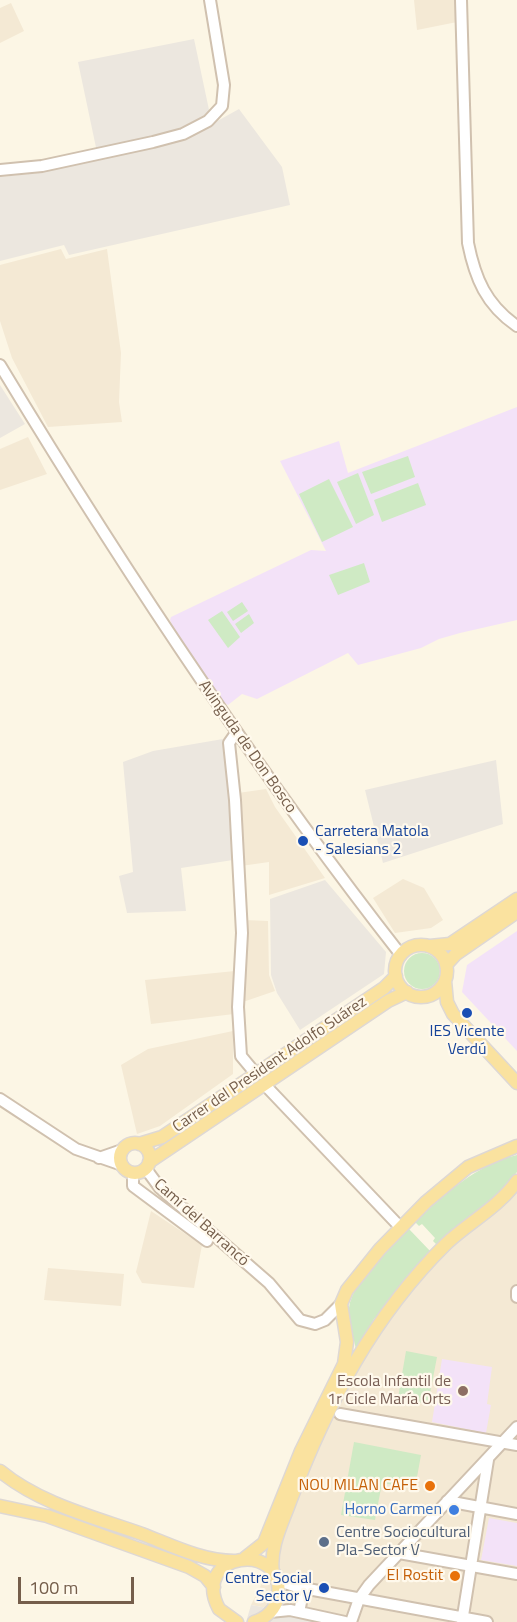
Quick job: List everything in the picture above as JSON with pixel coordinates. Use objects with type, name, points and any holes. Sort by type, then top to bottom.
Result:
[{"type":"main road","points":[[453,1014],[406,992],[396,976],[401,955],[413,946],[450,944],[517,899]]},
{"type":"main road","points":[[446,965],[456,954],[517,912]]},
{"type":"main road","points":[[428,946],[440,953],[446,965],[447,1002],[453,1014],[517,1083]]},
{"type":"main road","name":"Carrer del President Adolfo Suárez","points":[[148,1166],[260,1079],[384,988],[396,976]]},
{"type":"main road","points":[[420,997],[435,993],[445,981]]},
{"type":"main road","name":"Carrer del President Adolfo Suárez","points":[[139,1144],[162,1137],[406,992]]},
{"type":"main road","points":[[130,1144],[139,1144],[149,1153],[148,1166],[133,1173],[122,1165],[123,1150],[130,1144]]},
{"type":"main road","points":[[237,1622],[225,1618],[216,1602],[214,1587],[220,1571],[264,1543],[301,1451],[344,1364],[347,1342],[341,1304],[360,1272],[426,1202],[468,1167],[517,1146]]},
{"type":"main road","points":[[254,1622],[270,1612],[278,1598],[272,1557],[276,1541],[303,1468],[343,1383],[373,1330],[400,1294],[446,1244],[508,1193],[517,1181]]},
{"type":"main road","points":[[0,1471],[14,1482],[50,1501],[205,1557],[262,1562],[275,1576]]},
{"type":"main road","points":[[0,1506],[47,1516],[189,1567],[205,1576],[214,1587]]},
{"type":"street","points":[[0,170],[42,166],[153,142],[183,134],[208,121],[222,106],[224,85],[210,0]]},
{"type":"street","points":[[461,0],[468,243],[474,272],[486,298],[517,326]]},
{"type":"street","name":"Avinguda de Don Bosco","points":[[0,365],[193,672],[401,955]]},
{"type":"street","points":[[236,733],[229,743],[235,800],[242,933],[238,1007],[241,1056],[401,1228]]},
{"type":"street","points":[[0,1099],[76,1149],[122,1165]]},
{"type":"street","points":[[98,1158],[123,1150]]},
{"type":"street","name":"Camí del Barrancó","points":[[148,1166],[160,1188],[200,1220],[274,1288],[300,1320],[307,1323],[325,1320],[341,1304]]},
{"type":"street","points":[[133,1173],[133,1186],[207,1241]]},
{"type":"street","points":[[340,1414],[517,1445]]},
{"type":"street","points":[[351,1622],[359,1599],[517,1427]]},
{"type":"street","points":[[462,1620],[483,1507],[488,1460]]},
{"type":"street","points":[[447,1501],[517,1514]]},
{"type":"street","points":[[399,1553],[517,1574]]},
{"type":"street","points":[[275,1576],[304,1588],[462,1620],[487,1622]]},
{"type":"street","points":[[299,1612],[304,1588]]},
{"type":"street","points":[[270,1612],[283,1610],[299,1612],[317,1619],[345,1622]]},
{"type":"shaded area","points":[[414,0],[457,0],[457,22],[417,30]]},
{"type":"shaded area","points":[[11,3],[24,31],[0,43],[0,8]]},
{"type":"shaded area","points":[[194,39],[212,124],[239,109],[282,167],[290,205],[69,255],[64,245],[0,261],[0,177],[38,173],[98,157],[78,62]]},
{"type":"shaded area","points":[[61,249],[66,259],[107,249],[121,353],[119,402],[122,422],[48,427],[12,358],[0,321],[0,265]]},
{"type":"shaded area","points":[[0,385],[25,424],[0,438]]},
{"type":"shaded area","points":[[517,407],[517,620],[460,633],[439,639],[421,648],[358,665],[348,653],[257,699],[242,694],[228,705],[214,695],[180,644],[170,620],[171,617],[311,550],[326,551],[280,461],[339,441],[348,473]]},
{"type":"shaded area","points":[[28,437],[47,474],[0,490],[0,449]]},
{"type":"shaded area","points":[[223,739],[229,779],[233,860],[181,868],[186,911],[127,913],[119,876],[133,872],[123,762],[153,751]]},
{"type":"shaded area","points":[[496,760],[503,824],[383,863],[365,790]]},
{"type":"shaded area","points":[[266,789],[275,807],[325,878],[269,895],[269,862],[241,866],[238,793]]},
{"type":"shaded area","points":[[403,879],[424,888],[443,920],[431,928],[395,933],[373,898]]},
{"type":"shaded area","points":[[325,880],[386,952],[384,974],[300,1030],[277,993],[271,975],[270,899]]},
{"type":"shaded area","points":[[245,920],[268,921],[269,975],[275,991],[240,1003]]},
{"type":"shaded area","points":[[517,931],[517,1051],[462,992],[467,965]]},
{"type":"shaded area","points":[[235,971],[234,1014],[151,1024],[145,980]]},
{"type":"shaded area","points":[[233,1031],[233,1074],[160,1126],[137,1134],[121,1065],[148,1049]]},
{"type":"shaded area","points":[[517,1191],[517,1622],[343,1622],[251,1605],[272,1563],[330,1416],[390,1311],[476,1219]]},
{"type":"shaded area","points":[[151,1211],[202,1245],[194,1288],[142,1283],[136,1272]]},
{"type":"shaded area","points":[[48,1268],[124,1274],[121,1306],[44,1300]]},
{"type":"shaded area","name":"Escola Infantil de 1r Cicle María Orts","points":[[442,1359],[492,1367],[487,1404],[491,1405],[486,1433],[432,1422]]},
{"type":"shaded area","points":[[489,1518],[517,1523],[517,1566],[481,1560]]},
{"type":"shaded area","points":[[251,1605],[343,1622],[246,1622]]},
{"type":"green space","points":[[408,456],[415,477],[371,494],[362,472]]},
{"type":"green space","points":[[358,473],[374,515],[356,524],[337,482]]},
{"type":"green space","points":[[329,479],[353,527],[322,542],[299,494]]},
{"type":"green space","points":[[418,483],[426,505],[382,522],[374,500]]},
{"type":"green space","points":[[364,563],[370,582],[338,595],[329,575]]},
{"type":"green space","points":[[242,602],[248,611],[233,621],[227,612]]},
{"type":"green space","points":[[222,611],[240,637],[228,648],[208,620]]},
{"type":"green space","points":[[249,614],[254,623],[241,633],[235,624]]},
{"type":"green space","points":[[422,953],[435,958],[440,971],[435,984],[422,989],[409,984],[404,971],[409,958]]},
{"type":"green space","points":[[517,1155],[517,1172],[502,1191],[437,1245],[433,1241],[435,1238],[422,1224],[419,1226],[415,1222],[462,1181],[488,1166]]},
{"type":"green space","points":[[409,1229],[431,1252],[374,1319],[356,1350],[349,1318],[352,1298],[357,1287],[373,1266]]},
{"type":"green space","points":[[406,1351],[437,1357],[428,1404],[398,1398]]},
{"type":"green space","points":[[354,1442],[421,1455],[415,1488],[382,1483],[375,1520],[341,1515]]},
{"type":"place","name":"Carretera Matola - Salesians 2","points":[[303,841]]},
{"type":"place","name":"IES Vicente Verdú","points":[[467,1013]]},
{"type":"place","name":"Escola Infantil de 1r Cicle María Orts","points":[[463,1391]]},
{"type":"place","name":"NOU MILAN CAFE","points":[[430,1486]]},
{"type":"place","name":"Horno Carmen","points":[[454,1510]]},
{"type":"place","name":"Centre Sociocultural Pla-Sector V","points":[[324,1542]]},
{"type":"place","name":"El Rostit","points":[[455,1576]]},
{"type":"place","name":"Centre Social Sector V","points":[[324,1588]]}]
